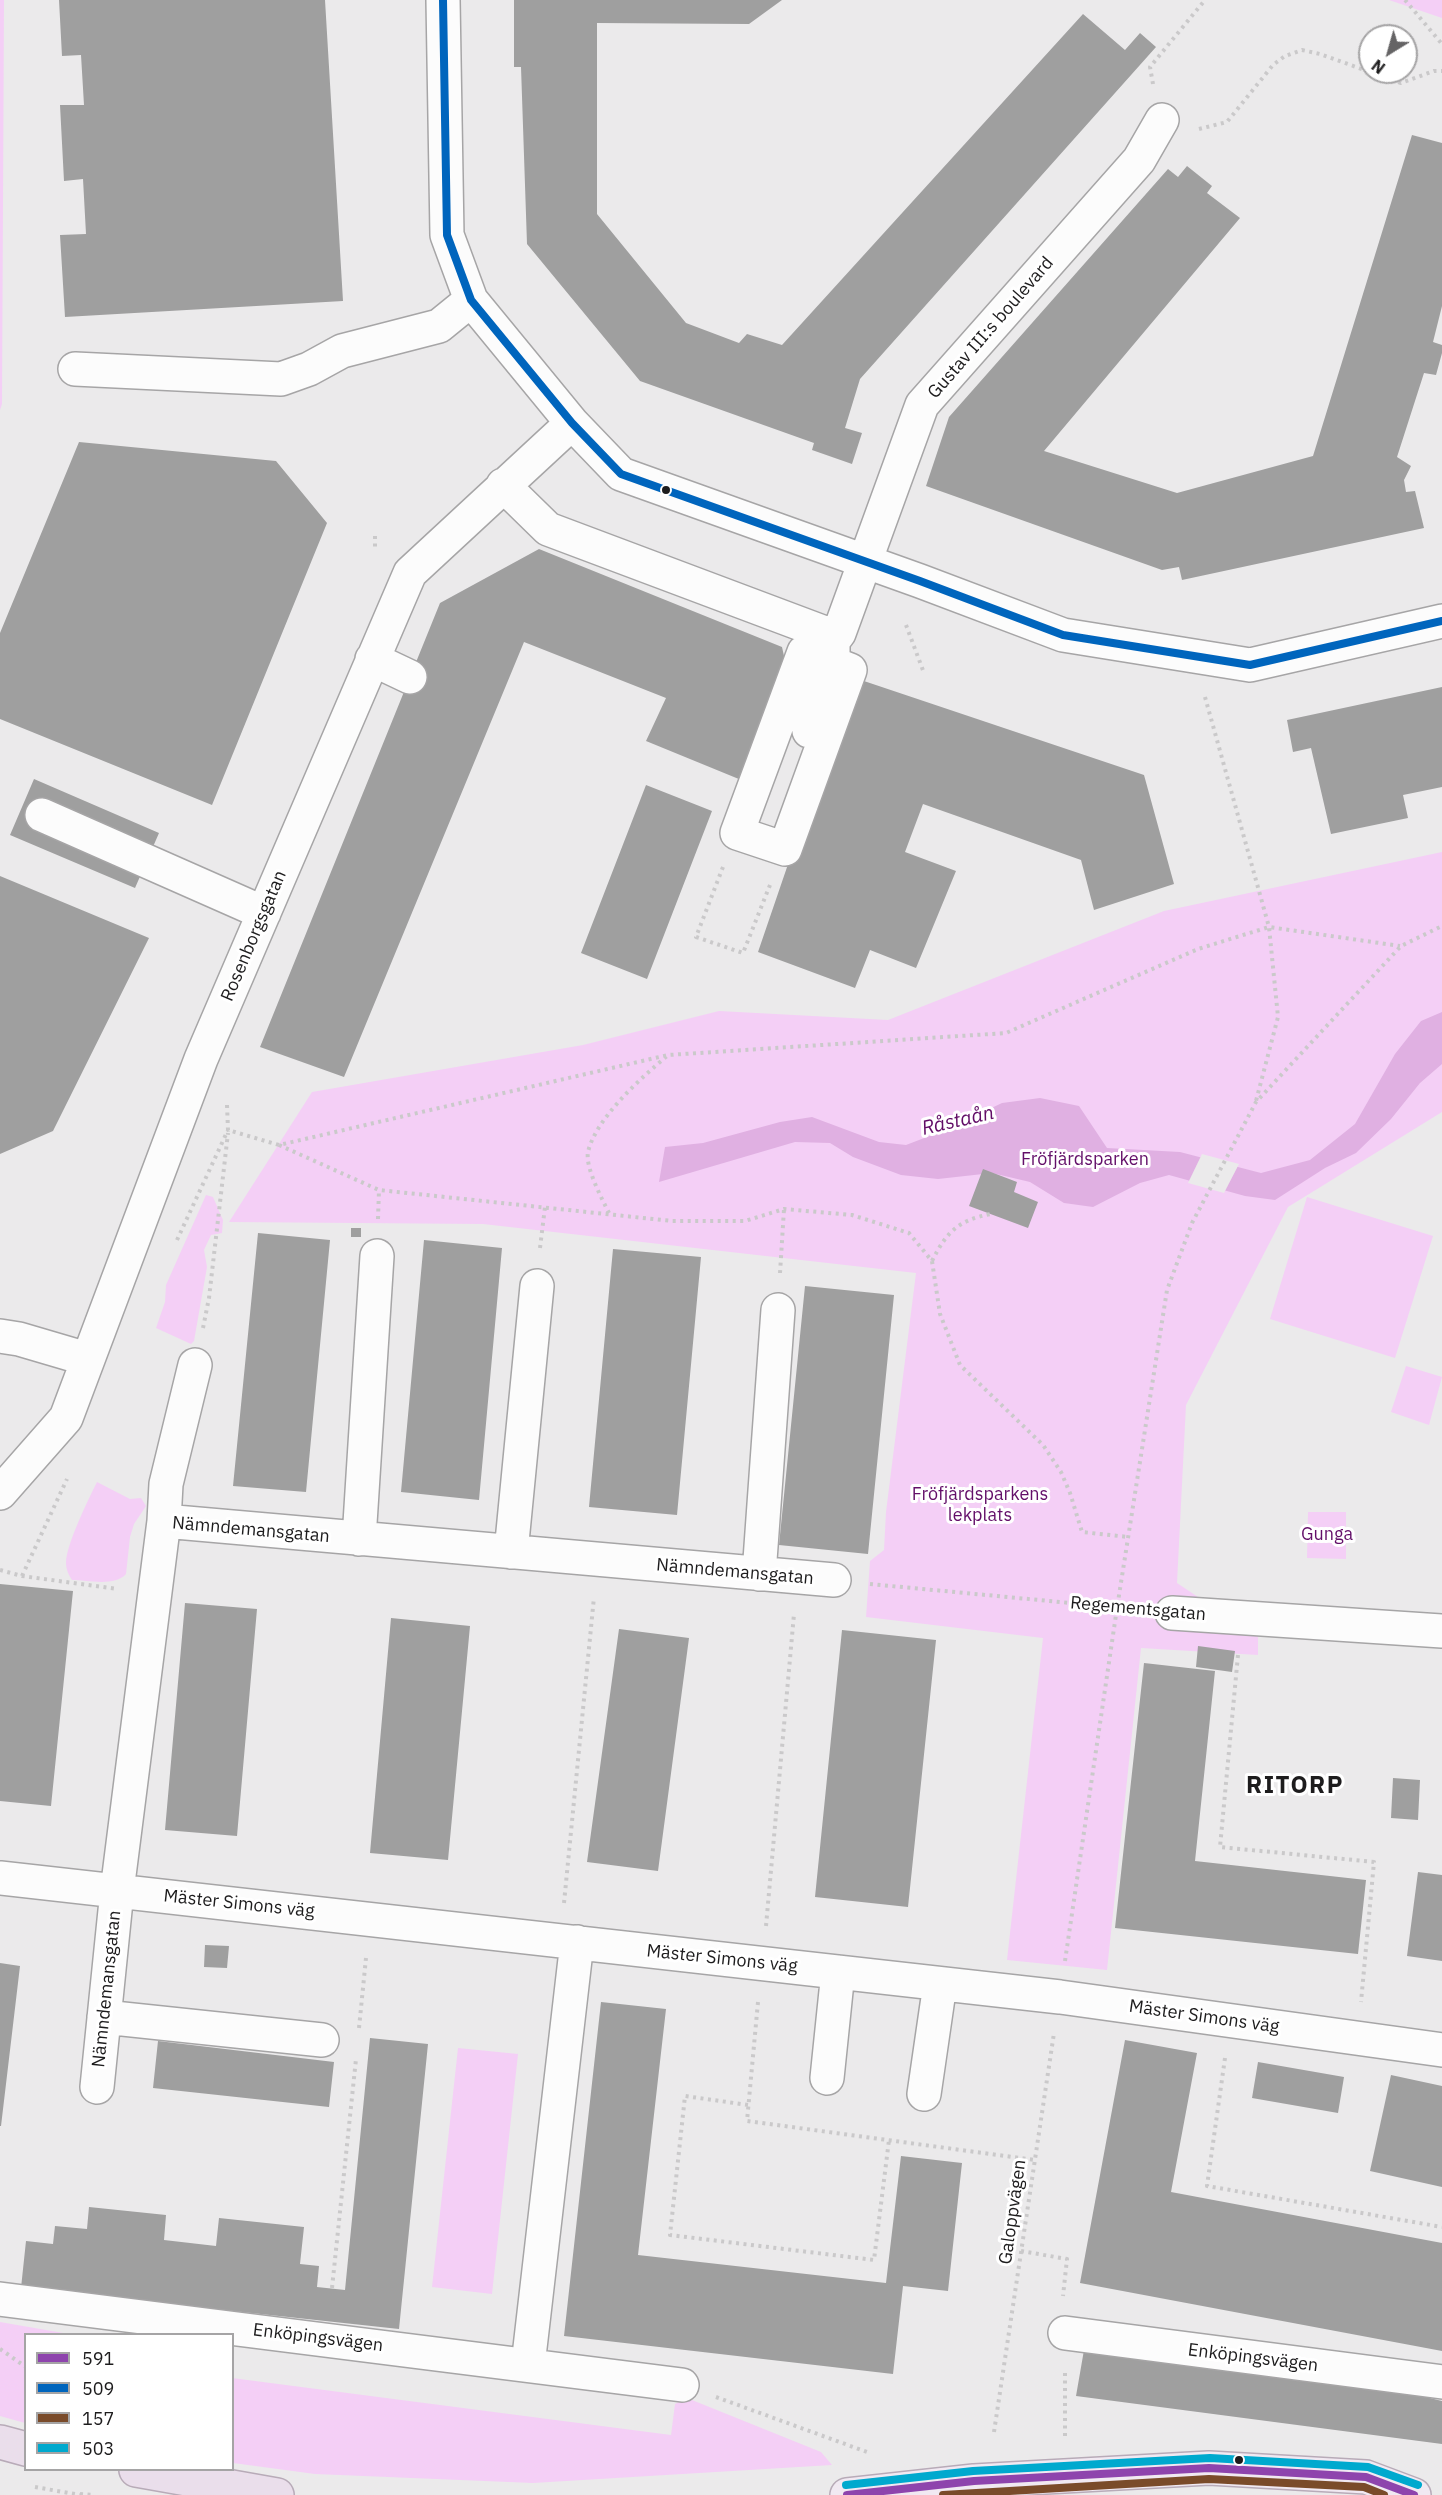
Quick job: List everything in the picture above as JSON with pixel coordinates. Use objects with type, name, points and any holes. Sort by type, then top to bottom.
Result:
[{"type":"highway","points":[[0,2442],[24,2448]]},
{"type":"highway","points":[[147,2471],[277,2495]]},
{"type":"main road","points":[[847,2495],[974,2481],[1209,2469],[1366,2477],[1414,2495]]},
{"type":"street","points":[[443,0],[447,236],[471,300],[572,423],[621,474],[866,561],[1063,635],[1250,664],[1442,621]]},
{"type":"street","name":"Gustav III:s boulevard","points":[[809,731],[866,561],[922,405],[1139,160],[1161,120]]},
{"type":"street","points":[[75,369],[281,379],[309,369],[342,351],[439,326],[471,300]]},
{"type":"street","name":"Rosenborgsgatan","points":[[0,1493],[66,1418],[201,1059],[410,573],[572,423]]},
{"type":"street","points":[[503,485],[548,529],[832,636],[836,648],[850,669],[785,849],[737,833],[804,652],[836,648]]},
{"type":"street","points":[[372,659],[410,677]]},
{"type":"street","points":[[42,814],[264,913]]},
{"type":"street","points":[[359,1539],[378,1256]]},
{"type":"street","points":[[511,1552],[537,1286]]},
{"type":"street","points":[[759,1574],[778,1310]]},
{"type":"street","points":[[0,1336],[19,1339],[87,1359]]},
{"type":"street","points":[[164,1521],[166,1484],[195,1365]]},
{"type":"street","name":"Nämndemansgatan","points":[[97,2088],[117,1891],[164,1521],[834,1580]]},
{"type":"street","name":"Regementsgatan","points":[[1172,1612],[1442,1631]]},
{"type":"street","name":"Mäster Simons väg","points":[[0,1878],[1060,1997],[1442,2050]]},
{"type":"street","points":[[528,2365],[569,1942]]},
{"type":"street","points":[[827,2078],[838,1972]]},
{"type":"street","points":[[924,2094],[940,1984]]},
{"type":"street","points":[[104,2017],[322,2040]]},
{"type":"street","name":"Enköpingsvägen","points":[[0,2299],[681,2385]]},
{"type":"street","name":"Enköpingsvägen","points":[[1065,2333],[1442,2382]]},
{"type":"path","points":[[1150,67],[1205,0]]},
{"type":"path","points":[[1406,0],[1442,44]]},
{"type":"path","points":[[1161,120],[1192,131],[1227,122],[1273,65],[1285,56],[1302,50],[1358,68]]},
{"type":"path","points":[[1418,76],[1434,70],[1442,71]]},
{"type":"path","points":[[375,536],[375,548]]},
{"type":"path","points":[[906,625],[924,673]]},
{"type":"path","points":[[1196,655],[1209,712],[1269,927],[1278,1017],[1256,1102]]},
{"type":"path","points":[[737,833],[696,937],[743,953],[785,849]]},
{"type":"path","points":[[1256,1102],[1401,946],[1442,926]]},
{"type":"path","points":[[279,1144],[668,1055],[1006,1033],[1198,949],[1269,927],[1401,946]]},
{"type":"path","points":[[609,1213],[595,1184],[588,1153],[606,1116],[643,1077],[668,1055]]},
{"type":"path","points":[[201,1059],[226,1073],[228,1130],[209,1298]]},
{"type":"path","name":"Galoppvägen","points":[[994,2432],[1117,1608],[1167,1290],[1192,1223],[1256,1102]]},
{"type":"path","points":[[228,1130],[279,1144],[379,1190],[672,1221],[745,1221],[784,1209],[852,1215],[909,1233],[933,1261],[940,1314],[960,1365],[1043,1445],[1061,1472],[1082,1532],[1128,1537]]},
{"type":"path","points":[[778,1310],[784,1209]]},
{"type":"path","points":[[933,1261],[948,1235],[965,1220],[992,1214]]},
{"type":"path","points":[[569,1942],[596,1560]]},
{"type":"path","points":[[0,1570],[22,1576],[155,1595]]},
{"type":"path","points":[[762,1964],[798,1577]]},
{"type":"path","name":"Regementsgatan","points":[[834,1580],[1172,1612]]},
{"type":"path","points":[[1242,1617],[1220,1847],[1374,1862],[1357,2038]]},
{"type":"path","points":[[359,2030],[370,1919]]},
{"type":"path","points":[[1231,2020],[1207,2186],[1442,2227]]},
{"type":"path","points":[[332,2289],[356,2052]]},
{"type":"path","points":[[748,2104],[685,2096],[670,2235],[874,2260],[889,2140]]},
{"type":"path","points":[[1021,2251],[1067,2259],[1063,2293]]},
{"type":"path","points":[[0,2349],[24,2366]]},
{"type":"path","points":[[31,2486],[93,2495]]},
{"type":"green space","points":[[0,0],[4,0],[2,404],[0,410]]},
{"type":"green space","points":[[1389,0],[1442,0],[1442,18]]},
{"type":"green space","name":"Fröfjärdsparken","points":[[1442,852],[1442,1112],[1288,1207],[1186,1405],[1177,1583],[1258,1637],[1258,1655],[1141,1648],[1107,1970],[1007,1960],[1043,1638],[866,1617],[870,1561],[884,1550],[886,1512],[916,1273],[483,1224],[229,1222],[312,1092],[583,1045],[719,1011],[888,1020],[1164,911]]},
{"type":"green space","points":[[206,1195],[213,1197],[223,1220],[222,1233],[211,1235],[204,1250],[207,1267],[194,1341],[191,1344],[156,1328],[165,1302],[166,1285]]},
{"type":"green space","points":[[1307,1197],[1433,1236],[1395,1358],[1270,1319]]},
{"type":"green space","points":[[1406,1366],[1442,1377],[1429,1425],[1391,1412]]},
{"type":"green space","points":[[97,1482],[130,1499],[141,1498],[146,1506],[134,1524],[130,1537],[126,1574],[108,1582],[72,1580],[66,1567],[67,1554],[78,1522]]},
{"type":"green space","name":"Gunga","points":[[1308,1512],[1346,1512],[1346,1559],[1307,1558]]},
{"type":"green space","points":[[458,2048],[518,2054],[492,2294],[432,2287]]},
{"type":"green space","points":[[0,2322],[63,2333],[24,2333],[24,2423],[0,2416]]},
{"type":"green space","points":[[234,2378],[671,2435],[675,2404],[687,2398],[821,2452],[832,2465],[533,2483],[315,2474],[234,2463]]},
{"type":"shaded area","points":[[1442,1012],[1442,1064],[1420,1083],[1391,1119],[1356,1153],[1325,1168],[1275,1200],[1245,1196],[1169,1175],[1140,1183],[1093,1207],[1064,1203],[1030,1182],[992,1173],[938,1179],[901,1175],[853,1157],[830,1143],[795,1142],[659,1182],[665,1147],[703,1143],[780,1122],[812,1117],[879,1142],[906,1145],[945,1130],[1002,1103],[1040,1098],[1079,1106],[1107,1148],[1180,1152],[1261,1173],[1310,1160],[1355,1124],[1395,1054],[1421,1021]]},
{"type":"pier","points":[[1202,1154],[1239,1164],[1224,1193],[1188,1183]]},
{"type":"building","points":[[59,0],[325,0],[343,301],[65,317],[60,235],[86,234],[83,179],[64,181],[60,105],[84,105],[81,55],[62,56]]},
{"type":"building","points":[[514,0],[782,0],[749,24],[597,23],[597,214],[686,323],[739,343],[747,334],[782,345],[1083,14],[1125,50],[1140,33],[1156,47],[860,379],[845,428],[862,433],[852,464],[812,450],[814,443],[640,381],[527,244],[521,67],[514,67]]},
{"type":"building","points":[[1412,135],[1442,143],[1442,306],[1433,342],[1442,345],[1442,353],[1436,375],[1424,373],[1397,457],[1411,466],[1404,480],[1406,492],[1415,491],[1424,528],[1182,580],[1179,567],[1162,570],[926,486],[949,417],[1168,169],[1178,177],[1187,166],[1212,186],[1207,193],[1240,218],[1044,451],[1177,493],[1313,456]]},
{"type":"building","points":[[79,442],[276,461],[327,523],[212,805],[0,719],[0,633]]},
{"type":"building","points":[[539,549],[782,647],[788,674],[751,784],[646,741],[666,698],[524,642],[344,1077],[260,1047],[440,603]]},
{"type":"building","points":[[852,677],[1144,775],[1174,884],[1094,910],[1081,860],[923,804],[905,852],[956,871],[916,968],[870,950],[855,988],[758,952]]},
{"type":"building","points":[[1442,687],[1442,787],[1403,795],[1408,818],[1331,834],[1311,748],[1293,752],[1287,720]]},
{"type":"building","points":[[34,779],[159,833],[135,888],[10,835]]},
{"type":"building","points":[[646,785],[712,811],[647,979],[581,953]]},
{"type":"building","points":[[0,876],[149,938],[53,1131],[0,1154]]},
{"type":"building","points":[[983,1169],[1017,1182],[1014,1192],[1038,1202],[1028,1228],[969,1206]]},
{"type":"building","points":[[351,1228],[361,1228],[361,1237],[351,1237]]},
{"type":"building","points":[[258,1233],[330,1240],[306,1492],[233,1486]]},
{"type":"building","points":[[424,1240],[502,1248],[479,1500],[401,1492]]},
{"type":"building","points":[[613,1249],[701,1257],[677,1515],[589,1507]]},
{"type":"building","points":[[805,1286],[894,1295],[868,1554],[779,1545]]},
{"type":"building","points":[[0,1584],[73,1591],[51,1806],[0,1801]]},
{"type":"building","points":[[185,1603],[257,1609],[237,1836],[165,1830]]},
{"type":"building","points":[[391,1618],[470,1626],[448,1860],[370,1853]]},
{"type":"building","points":[[619,1629],[689,1638],[658,1871],[587,1862]]},
{"type":"building","points":[[842,1630],[936,1640],[908,1907],[815,1897]]},
{"type":"building","points":[[1198,1646],[1235,1651],[1232,1672],[1196,1667]]},
{"type":"building","points":[[1144,1663],[1215,1671],[1195,1861],[1366,1880],[1358,1954],[1115,1928]]},
{"type":"building","points":[[1393,1778],[1420,1780],[1418,1820],[1391,1818]]},
{"type":"building","points":[[1418,1872],[1442,1875],[1442,1961],[1407,1956]]},
{"type":"building","points":[[205,1945],[229,1946],[227,1968],[204,1967]]},
{"type":"building","points":[[0,1963],[20,1966],[1,2126],[0,2126]]},
{"type":"building","points":[[601,2002],[666,2009],[638,2255],[886,2283],[901,2156],[962,2163],[948,2291],[903,2286],[893,2374],[564,2336]]},
{"type":"building","points":[[370,2038],[428,2044],[399,2329],[21,2288],[26,2241],[53,2244],[55,2226],[87,2229],[89,2207],[166,2215],[164,2240],[216,2246],[219,2218],[304,2227],[300,2264],[319,2266],[317,2287],[345,2290]]},
{"type":"building","points":[[1125,2040],[1197,2053],[1171,2192],[1442,2243],[1442,2351],[1080,2283]]},
{"type":"building","points":[[158,2041],[334,2062],[329,2107],[153,2088]]},
{"type":"building","points":[[1258,2062],[1344,2077],[1338,2113],[1252,2098]]},
{"type":"building","points":[[1391,2075],[1442,2086],[1442,2187],[1370,2171]]},
{"type":"building","points":[[1084,2350],[1418,2395],[1442,2401],[1442,2444],[1076,2396]]},
{"type":"transit line","name":"509","points":[[443,0],[447,235],[471,300],[572,423],[621,474],[1063,635],[1250,665],[1442,621]]},
{"type":"transit line","name":"503","points":[[846,2485],[973,2471],[1210,2458],[1368,2467],[1418,2485]]},
{"type":"transit line","name":"591","points":[[847,2495],[974,2481],[1209,2468],[1366,2477],[1414,2495]]},
{"type":"transit line","name":"157","points":[[943,2495],[1209,2479],[1364,2487],[1384,2495]]},
{"type":"district","name":"RITORP","points":[[1295,1786]]},
{"type":"water label","name":"Råstaån","points":[[958,1121]]},
{"type":"park label","name":"Fröfjärdsparkens lekplats","points":[[980,1505]]}]
